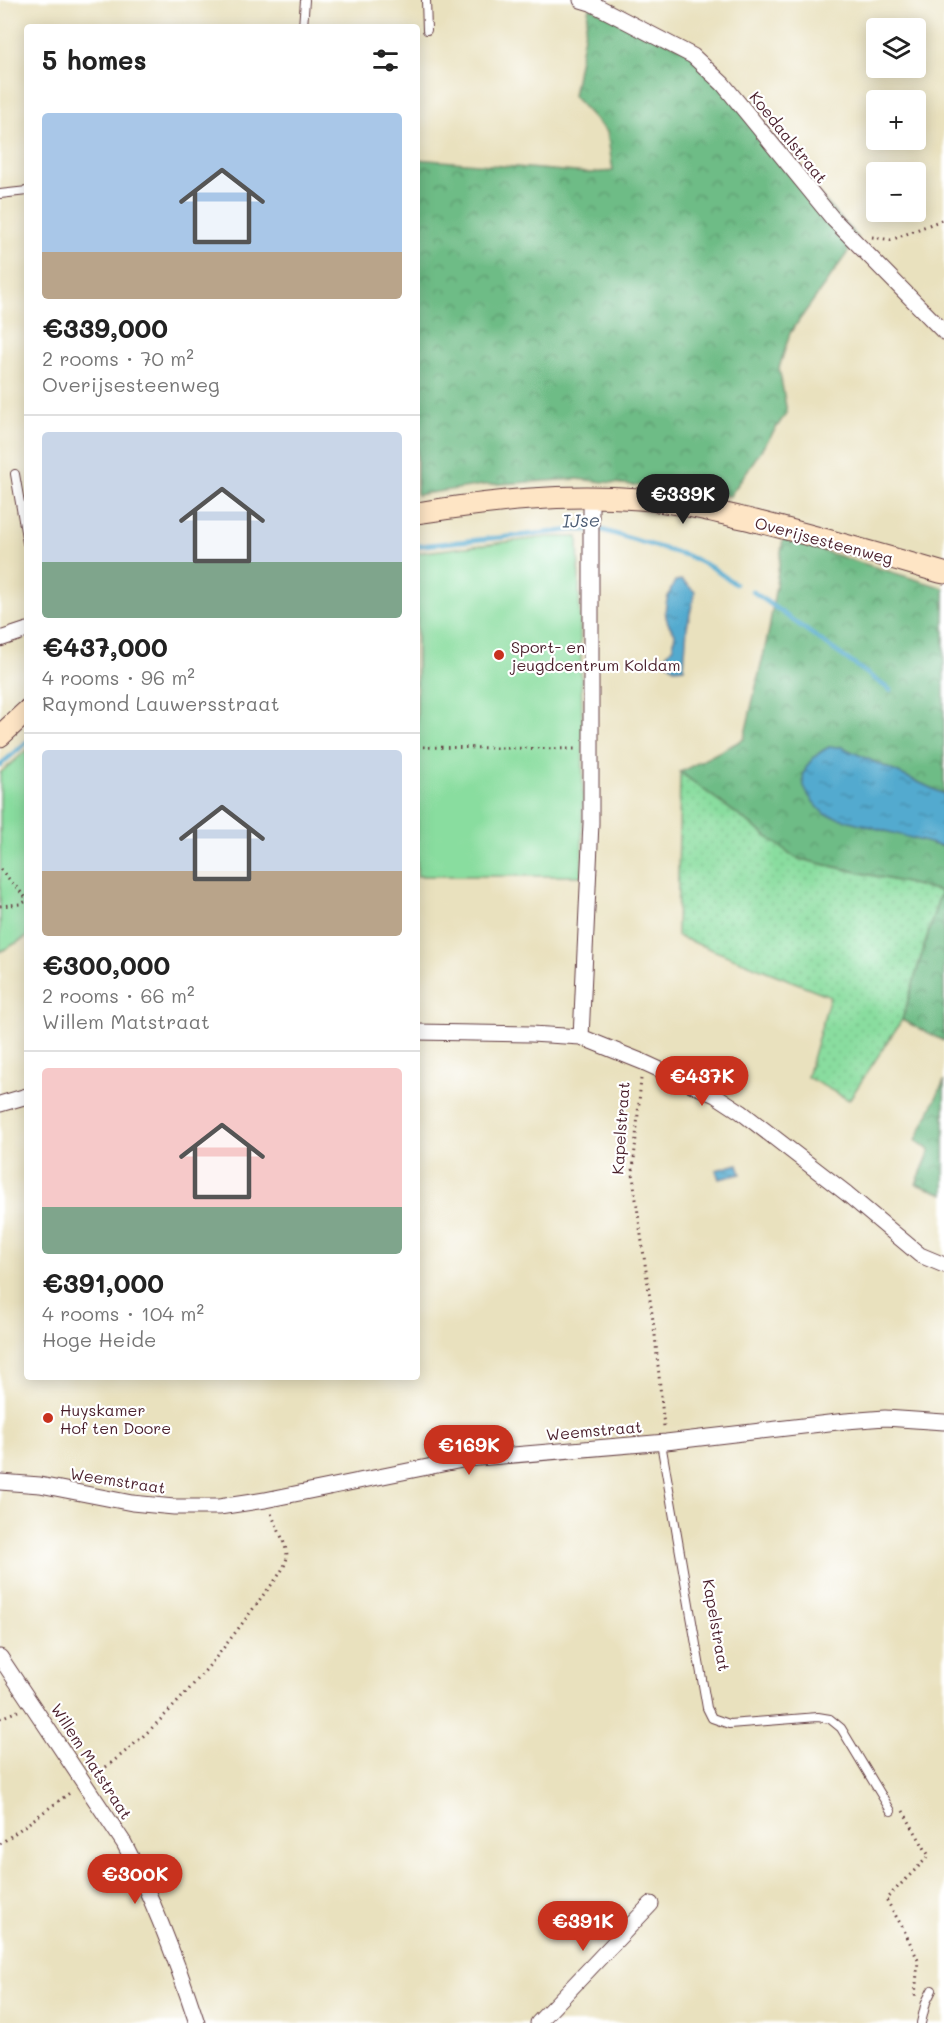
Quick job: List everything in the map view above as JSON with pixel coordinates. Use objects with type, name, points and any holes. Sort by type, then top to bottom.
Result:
[{"type":"main road","name":"Overijsesteenweg","points":[[420,513],[489,502],[537,498],[590,507],[641,499],[702,508],[814,536],[944,573]]},
{"type":"main road","points":[[0,736],[24,714]]},
{"type":"street","name":"Koedaalstraat","points":[[581,0],[693,56],[723,84],[833,219],[944,332]]},
{"type":"street","points":[[580,1037],[591,824],[590,507]]},
{"type":"street","points":[[0,639],[24,631]]},
{"type":"street","points":[[420,1032],[580,1037],[643,1062],[715,1095],[741,1112],[846,1193],[920,1255],[944,1265]]},
{"type":"street","points":[[0,1104],[24,1097]]},
{"type":"street","name":"Weemstraat","points":[[0,1482],[40,1485],[132,1503],[174,1507],[219,1506],[265,1500],[467,1459],[663,1443],[885,1418],[944,1422]]},
{"type":"street","name":"Willem Matstraat","points":[[0,1657],[124,1843],[139,1871],[197,2023]]},
{"type":"street","points":[[538,2023],[651,1904]]},
{"type":"lane","points":[[303,24],[304,0]]},
{"type":"lane","points":[[426,0],[428,30]]},
{"type":"lane","points":[[0,194],[24,191]]},
{"type":"lane","points":[[15,474],[24,526]]},
{"type":"lane","name":"Kapelstraat","points":[[663,1443],[707,1708],[712,1718],[729,1724],[818,1717],[830,1719],[841,1728],[891,1811]]},
{"type":"lane","points":[[921,2023],[926,2002],[932,1990]]},
{"type":"path","points":[[868,236],[891,240],[944,219]]},
{"type":"path","points":[[420,747],[592,749]]},
{"type":"path","points":[[0,869],[24,897]]},
{"type":"path","points":[[0,906],[24,902]]},
{"type":"path","name":"Kapelstraat","points":[[643,1062],[634,1185],[655,1335],[663,1443]]},
{"type":"path","points":[[0,1844],[126,1753],[166,1717],[223,1651],[279,1572],[287,1557],[265,1500]]},
{"type":"path","points":[[898,1804],[929,1856],[886,1899],[918,1960],[915,2002]]},
{"type":"green space","points":[[589,7],[697,55],[858,238],[790,333],[779,368],[787,412],[730,496],[577,479],[483,485],[420,495],[420,159],[588,173],[613,171],[607,132],[573,96]]},
{"type":"green space","name":"Sport- en jeugdcentrum Koldam","points":[[548,537],[578,537],[583,757],[582,876],[420,876],[420,553]]},
{"type":"green space","points":[[783,539],[944,588],[944,794],[841,747],[890,831],[940,846],[944,845],[944,1041],[902,1020],[941,891],[796,858],[680,772],[744,739],[769,630]]},
{"type":"green space","points":[[24,753],[24,939],[0,952],[0,773]]},
{"type":"green space","points":[[680,772],[796,858],[941,891],[902,1020],[849,1100],[807,1077],[830,996],[677,936]]},
{"type":"green space","points":[[944,1081],[944,1194],[916,1184],[930,1151],[916,1140]]},
{"type":"water","points":[[682,580],[695,592],[687,627],[684,668],[675,669],[667,662],[666,655],[673,647],[675,633],[670,627],[665,610],[675,581]]},
{"type":"water","points":[[829,747],[842,747],[944,794],[944,845],[940,846],[824,814],[807,794],[803,780],[809,763]]},
{"type":"water","points":[[738,1164],[741,1174],[719,1179],[716,1170]]},
{"type":"waterway","name":"IJse","points":[[420,546],[573,530],[602,530],[688,556],[713,568],[735,584]]},
{"type":"waterway","name":"IJse","points":[[752,591],[890,690]]},
{"type":"waterway","name":"IJse","points":[[0,765],[24,745]]},
{"type":"place","name":"Sport- en jeugdcentrum Koldam","points":[[499,655]]},
{"type":"place","name":"Huyskamer Hof ten Doore","points":[[48,1418]]}]
